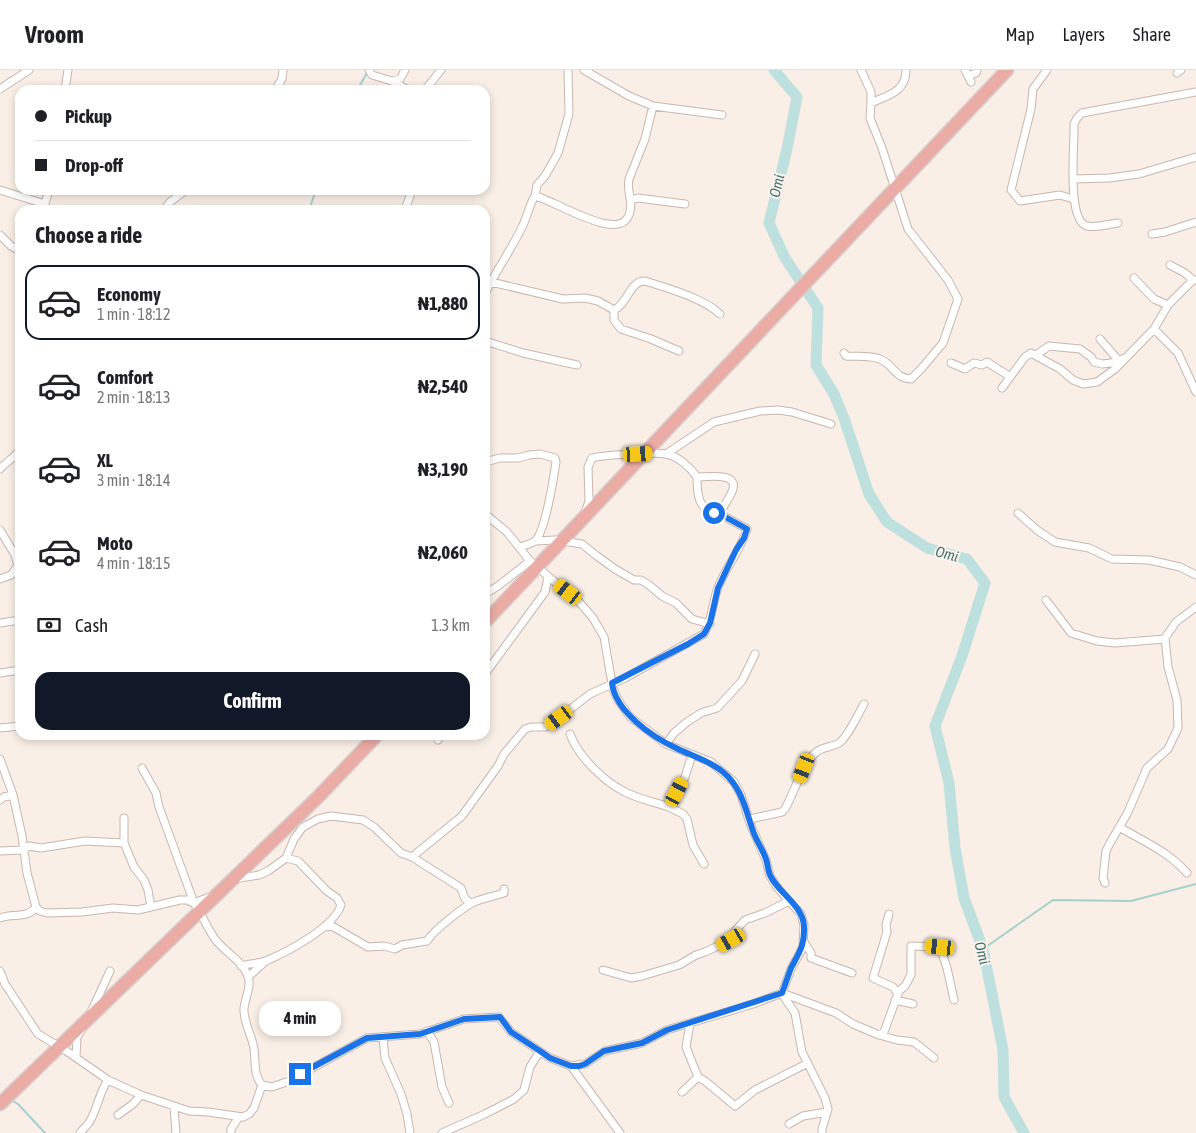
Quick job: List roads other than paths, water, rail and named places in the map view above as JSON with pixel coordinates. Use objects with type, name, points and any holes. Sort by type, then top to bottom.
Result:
[{"type":"highway","points":[[490,617],[1007,70]]},
{"type":"highway","points":[[0,1104],[318,797],[372,740]]},
{"type":"street","points":[[0,89],[29,70]]},
{"type":"street","points":[[66,85],[68,70]]},
{"type":"street","points":[[278,85],[282,79],[283,70]]},
{"type":"street","points":[[369,70],[372,75],[399,85]]},
{"type":"street","points":[[392,81],[400,79],[405,70]]},
{"type":"street","points":[[429,85],[441,70]]},
{"type":"street","points":[[490,276],[524,222],[531,201],[535,196],[537,186],[558,153],[569,114],[568,70]]},
{"type":"street","points":[[584,70],[629,96],[653,106],[722,115]]},
{"type":"street","points":[[844,353],[846,356],[874,357],[883,361],[898,375],[911,379],[922,369],[943,343],[958,300],[948,280],[908,229],[882,148],[870,118],[871,92],[861,70]]},
{"type":"street","points":[[871,103],[901,88],[905,80],[906,70]]},
{"type":"street","points":[[968,76],[976,73],[977,70]]},
{"type":"street","points":[[1047,70],[1033,90],[1031,109],[1010,190],[1020,201],[1060,195],[1073,199]]},
{"type":"street","points":[[1118,223],[1088,226],[1081,223],[1077,216],[1073,199],[1074,124],[1077,118],[1082,112],[1196,92]]},
{"type":"street","points":[[535,196],[545,198],[586,218],[616,226],[624,223],[628,217],[631,200],[627,185],[645,139],[653,106]]},
{"type":"street","points":[[1074,179],[1109,178],[1139,174],[1196,158]]},
{"type":"street","points":[[0,190],[40,205]]},
{"type":"street","points":[[168,205],[179,195]]},
{"type":"street","points":[[631,200],[638,198],[685,204]]},
{"type":"street","points":[[1152,234],[1196,222]]},
{"type":"street","points":[[0,235],[15,248]]},
{"type":"street","points":[[1002,388],[1009,376],[1025,357],[1032,352],[1060,369],[1073,380],[1083,384],[1097,382],[1115,369],[1154,329],[1168,305],[1194,280],[1170,265]]},
{"type":"street","points":[[490,278],[562,299],[585,298],[598,301],[614,310]]},
{"type":"street","points":[[1134,278],[1154,298],[1168,305]]},
{"type":"street","points":[[614,310],[620,307],[635,284],[645,280],[681,292],[711,305],[720,314]]},
{"type":"street","points":[[614,310],[614,320],[620,329],[679,351]]},
{"type":"street","points":[[1154,329],[1178,353],[1196,392]]},
{"type":"street","points":[[1100,339],[1119,361]]},
{"type":"street","points":[[490,343],[523,353],[577,365]]},
{"type":"street","points":[[1036,355],[1049,346],[1080,349],[1091,357],[1094,362],[1102,364],[1119,361],[1128,357]]},
{"type":"street","points":[[951,362],[964,369],[974,363],[982,364],[987,362],[1009,376]]},
{"type":"street","points":[[666,454],[714,422],[760,411],[778,410],[792,412],[831,424]]},
{"type":"street","points":[[490,461],[540,454],[555,458],[556,462],[547,511],[535,541]]},
{"type":"street","points":[[412,857],[462,816],[498,766],[504,754],[525,729],[550,725],[590,694],[704,634],[710,624],[718,588],[747,529],[720,514],[705,509],[700,502],[697,477],[689,467],[666,454],[653,454],[592,458],[588,467],[589,501],[585,512],[574,531],[556,540]]},
{"type":"street","points":[[0,469],[8,461],[15,458]]},
{"type":"street","points":[[697,477],[724,477],[729,478],[733,482],[734,488],[720,514]]},
{"type":"street","points":[[1018,513],[1037,530],[1055,542],[1089,548],[1112,559],[1149,560],[1180,568],[1196,575]]},
{"type":"street","points":[[490,518],[507,532],[530,562],[580,603],[593,618],[604,637],[613,689],[630,717],[666,744],[711,762],[734,782],[741,795],[766,860],[770,876],[777,887],[801,914],[804,925],[803,947],[791,969],[782,993]]},
{"type":"street","points":[[0,530],[15,548]]},
{"type":"street","points":[[520,547],[535,541],[556,540],[582,544],[634,580],[641,580],[650,585],[662,596],[676,604],[692,619],[710,624]]},
{"type":"street","points":[[490,591],[530,562]]},
{"type":"street","points":[[0,579],[15,572]]},
{"type":"street","points":[[490,667],[545,592],[548,578]]},
{"type":"street","points":[[1046,600],[1071,633],[1097,641],[1115,643],[1166,639]]},
{"type":"street","points":[[1105,883],[1103,878],[1106,851],[1134,800],[1147,768],[1168,749],[1178,728],[1177,700],[1168,667],[1166,639],[1176,622],[1196,607]]},
{"type":"street","points":[[0,624],[15,621]]},
{"type":"street","points":[[666,744],[674,733],[687,722],[701,713],[717,708],[742,681],[754,654]]},
{"type":"street","points":[[0,673],[15,671]]},
{"type":"street","points":[[750,819],[782,812],[786,809],[804,768],[815,752],[837,745],[843,740],[864,704]]},
{"type":"street","points":[[0,728],[15,726]]},
{"type":"street","points":[[570,734],[574,746],[585,759],[607,780],[624,792],[684,814],[693,845],[704,864]]},
{"type":"street","points":[[669,807],[685,777],[692,755]]},
{"type":"street","points":[[0,759],[4,777],[14,795],[22,836],[26,873],[36,910]]},
{"type":"street","points":[[142,768],[156,794],[194,903],[216,940],[241,966],[248,977],[244,1018],[254,1047],[255,1073],[262,1086]]},
{"type":"street","points":[[0,800],[14,795]]},
{"type":"street","points":[[0,919],[6,915],[28,914],[36,910],[56,913],[113,908],[138,910],[180,900],[194,903],[218,893],[235,878],[259,875],[268,871],[286,858],[294,839],[303,827],[318,819],[331,816],[363,820],[374,827],[402,853],[412,857],[461,888],[465,899],[471,904]]},
{"type":"street","points":[[124,818],[124,843],[134,867],[144,880],[151,907]]},
{"type":"street","points":[[1119,827],[1148,842],[1187,874]]},
{"type":"street","points":[[0,851],[23,850],[29,846],[41,848],[85,841],[124,843]]},
{"type":"street","points":[[248,977],[266,961],[324,927],[341,905],[337,898],[326,891],[298,861],[286,858]]},
{"type":"street","points":[[324,927],[332,926],[368,948],[384,946],[395,949],[402,945],[427,941],[431,935],[471,904],[504,893],[504,889]]},
{"type":"street","points":[[603,970],[631,978],[679,965],[696,954],[731,940],[735,931],[745,920],[765,913],[789,901]]},
{"type":"street","points":[[889,914],[886,926],[887,932],[873,978],[893,987],[897,997],[913,1004]]},
{"type":"street","points":[[803,941],[808,947],[811,958],[852,973]]},
{"type":"street","points":[[879,1034],[884,1032],[897,997],[911,975],[911,946],[940,947],[954,1000]]},
{"type":"street","points":[[241,966],[266,961]]},
{"type":"street","points":[[0,971],[1,979],[38,1034],[76,1057],[108,1080],[141,1095],[189,1111],[239,1117],[249,1114],[254,1108],[262,1086]]},
{"type":"street","points":[[76,1057],[77,1037],[95,1005],[110,971]]},
{"type":"street","points":[[782,993],[796,1013],[802,1052],[825,1098],[828,1109],[822,1133]]},
{"type":"street","points":[[262,1086],[272,1087],[289,1081],[367,1038],[420,1034],[464,1019],[500,1017],[511,1032],[550,1058],[571,1066],[585,1064],[604,1051],[642,1043],[667,1030],[782,993],[836,1013],[853,1024],[879,1034],[897,1040],[914,1042],[934,1058]]},
{"type":"street","points":[[690,1023],[686,1047],[698,1077],[735,1106],[754,1090],[808,1063]]},
{"type":"street","points":[[427,1032],[434,1042],[442,1088],[449,1102]]},
{"type":"street","points":[[383,1037],[385,1058],[407,1114],[410,1133]]},
{"type":"street","points":[[442,1133],[514,1099],[524,1090],[530,1067],[540,1051]]},
{"type":"street","points":[[571,1066],[620,1133]]},
{"type":"street","points":[[682,1092],[698,1077]]},
{"type":"street","points":[[80,1133],[90,1121],[100,1098],[102,1087],[108,1080]]},
{"type":"street","points":[[118,1115],[133,1104],[141,1095]]},
{"type":"street","points":[[174,1107],[176,1133]]},
{"type":"street","points":[[789,1124],[803,1116],[827,1112]]},
{"type":"street","points":[[231,1133],[231,1129],[239,1117]]},
{"type":"waterway","name":"Omi","points":[[774,70],[797,97],[787,149],[769,223],[785,258],[818,308],[816,365],[834,394],[844,418],[869,494],[887,522],[927,548],[967,559],[985,583],[962,656],[935,726],[949,783],[955,848],[964,898],[983,949],[1003,1050],[1004,1097],[1024,1133]]},
{"type":"waterway","points":[[360,85],[367,73]]},
{"type":"waterway","points":[[311,205],[314,195]]},
{"type":"waterway","points":[[983,949],[1053,900],[1131,901],[1196,884]]},
{"type":"waterway","points":[[11,1100],[18,1104],[45,1133]]}]
